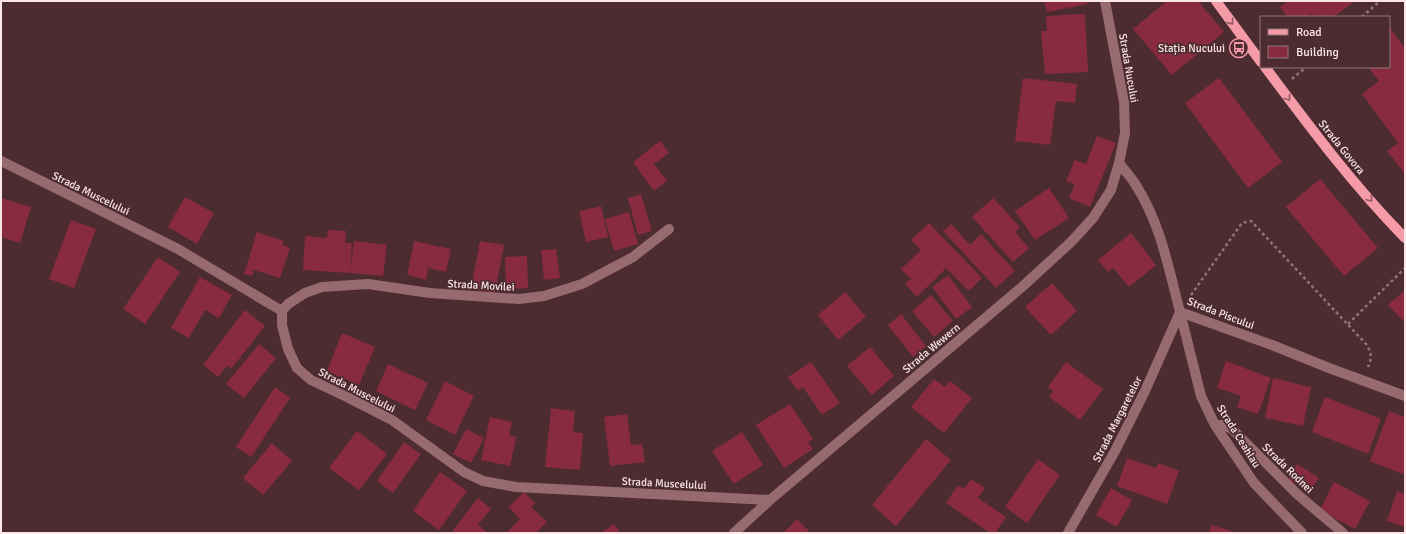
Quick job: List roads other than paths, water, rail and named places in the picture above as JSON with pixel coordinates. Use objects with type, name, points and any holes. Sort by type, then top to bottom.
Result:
[{"type":"main road","points":[[1216,1],[1260,61]]},
{"type":"main road","name":"Strada Govora","points":[[1266,68],[1324,144],[1382,214],[1405,238]]},
{"type":"street","name":"Strada Nucului","points":[[1105,1],[1124,102],[1125,133],[1119,162]]},
{"type":"street","name":"Strada Muscelului","points":[[1,161],[178,249],[282,311],[282,325],[288,349],[297,368],[311,380],[392,420],[464,472],[482,481],[516,487],[770,500]]},
{"type":"street","name":"Strada Piscului","points":[[1119,162],[1138,187],[1154,220],[1164,249],[1180,312],[1272,345],[1405,396]]},
{"type":"street","name":"Strada Wewern","points":[[734,533],[770,500],[1022,287],[1071,242],[1093,218],[1110,190],[1119,162]]},
{"type":"street","name":"Strada Movilei","points":[[282,311],[288,304],[305,293],[322,287],[368,284],[430,294],[519,299],[544,296],[582,284],[633,257],[669,229]]},
{"type":"street","name":"Strada Ceahlau","points":[[1180,312],[1201,396],[1215,425],[1254,483],[1302,533]]},
{"type":"street","name":"Strada Margaretelor","points":[[1068,533],[1115,451],[1145,391],[1180,312]]},
{"type":"street","name":"Strada Rodnei","points":[[1215,425],[1224,425],[1232,429],[1297,494],[1343,533]]},
{"type":"place","name":"Stația Nucului","points":[[1239,48]]}]
